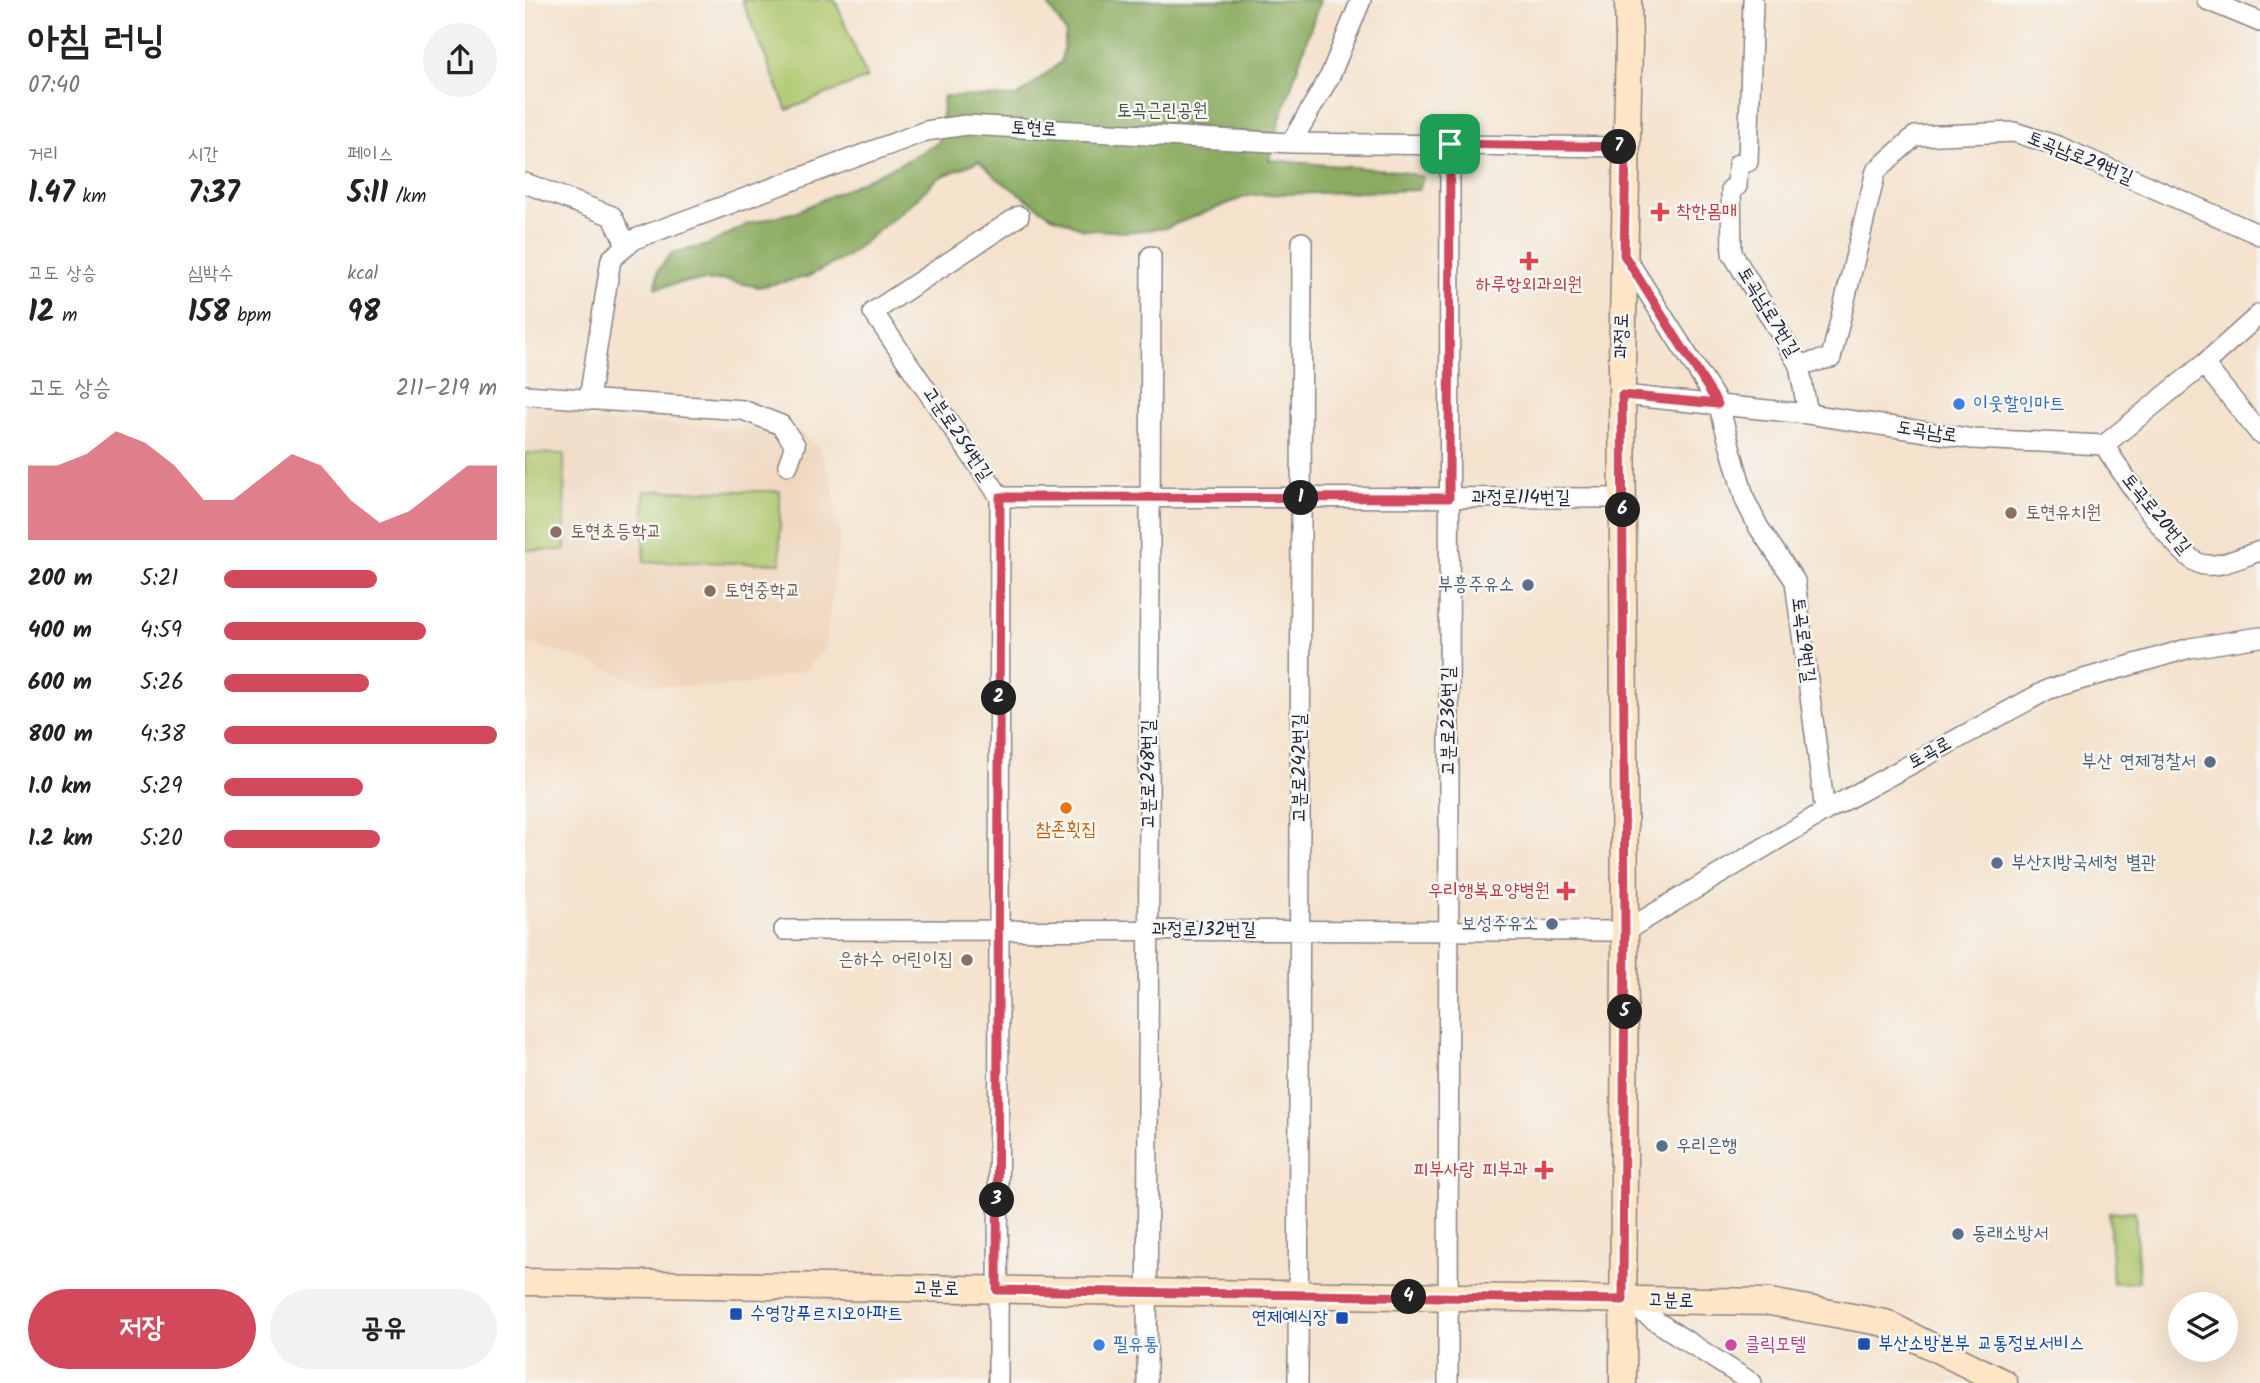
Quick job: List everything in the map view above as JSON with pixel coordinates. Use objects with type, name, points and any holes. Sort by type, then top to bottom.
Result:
[{"type":"main road","name":"과정로","points":[[1623,1383],[1625,931],[1622,395],[1628,0]]},
{"type":"main road","name":"고분로","points":[[525,1282],[1770,1302],[1885,1323],[2004,1383]]},
{"type":"street","points":[[1291,143],[1330,76],[1361,0]]},
{"type":"street","name":"토곡남로7번길","points":[[1753,0],[1748,162],[1738,164],[1737,186],[1731,188],[1732,253],[1799,365],[1808,414]]},
{"type":"street","points":[[2207,0],[2260,22]]},
{"type":"street","name":"토현로","points":[[627,246],[635,240],[926,131],[966,125],[1291,143],[1626,147]]},
{"type":"street","name":"토곡남로29번길","points":[[1799,365],[1831,358],[1876,171],[1915,136],[2014,132],[2058,146],[2260,235]]},
{"type":"street","name":"고분로236번길","points":[[1448,1383],[1450,144]]},
{"type":"street","points":[[525,183],[612,216],[627,246],[611,259],[589,399]]},
{"type":"street","name":"고분로254번길","points":[[998,1383],[1000,497],[873,312],[1019,216]]},
{"type":"street","name":"고분로242번길","points":[[1298,1383],[1302,242]]},
{"type":"street","name":"과정로","points":[[1624,255],[1718,404]]},
{"type":"street","name":"고분로248번길","points":[[1147,1383],[1151,256]]},
{"type":"street","points":[[2104,445],[2204,364],[2260,314]]},
{"type":"street","points":[[2204,364],[2260,434]]},
{"type":"street","name":"도곡남로","points":[[1622,395],[1808,414],[1973,439],[2104,445]]},
{"type":"street","points":[[525,396],[725,408],[757,415],[781,425],[795,445],[788,465]]},
{"type":"street","name":"토곡로9번길","points":[[1718,404],[1745,500],[1759,528],[1795,581],[1825,811]]},
{"type":"street","name":"토곡로20번길","points":[[2104,445],[2150,512],[2185,554],[2198,563],[2212,565],[2260,551]]},
{"type":"street","name":"과정로114번길","points":[[1000,497],[1623,498]]},
{"type":"street","name":"토곡로","points":[[1625,931],[1825,811],[2049,689],[2190,648],[2260,637]]},
{"type":"street","name":"과정로132번길","points":[[784,930],[1625,931]]},
{"type":"street","points":[[1623,1300],[1752,1383]]},
{"type":"shaded area","name":"토현중학교","points":[[525,401],[585,404],[587,421],[797,430],[819,447],[832,482],[840,534],[825,649],[802,672],[739,686],[650,686],[588,661],[525,642]]},
{"type":"green space","points":[[742,0],[835,0],[867,78],[787,110]]},
{"type":"green space","name":"토곡근린공원","points":[[1045,0],[1320,0],[1269,160],[1399,171],[1423,177],[1419,190],[1250,195],[1165,228],[1125,232],[1083,229],[1050,215],[998,179],[979,161],[938,178],[846,257],[807,277],[759,287],[724,280],[684,282],[656,288],[658,270],[672,253],[708,245],[748,224],[798,211],[904,162],[939,142],[944,96],[1017,97],[1061,62],[1066,33]]},
{"type":"green space","points":[[525,453],[564,454],[565,550],[525,550]]},
{"type":"green space","points":[[644,491],[780,491],[780,563],[644,562]]},
{"type":"green space","points":[[2135,1211],[2139,1282],[2113,1283],[2109,1213]]},
{"type":"place","name":"착한몸매","points":[[1660,212]]},
{"type":"place","name":"하루항외과의원","points":[[1529,261]]},
{"type":"place","name":"이웃할인마트","points":[[1959,404]]},
{"type":"place","name":"토현유치원","points":[[2011,513]]},
{"type":"place","name":"토현초등학교","points":[[556,532]]},
{"type":"place","name":"부흥주유소","points":[[1528,585]]},
{"type":"place","name":"토현중학교","points":[[710,591]]},
{"type":"place","name":"부산 연제경찰서","points":[[2210,762]]},
{"type":"place","name":"참존횟집","points":[[1066,808]]},
{"type":"place","name":"부산지방국세청 별관","points":[[1997,863]]},
{"type":"place","name":"우리행복요양병원","points":[[1566,891]]},
{"type":"place","name":"보성주유소","points":[[1552,924]]},
{"type":"place","name":"은하수 어린이집","points":[[967,960]]},
{"type":"place","name":"우리은행","points":[[1662,1146]]},
{"type":"place","name":"피부사랑 피부과","points":[[1544,1170]]},
{"type":"place","name":"동래소방서","points":[[1958,1234]]},
{"type":"place","name":"수영강푸르지오아파트","points":[[736,1314]]},
{"type":"place","name":"연제예식장","points":[[1342,1318]]},
{"type":"place","name":"부산소방본부 교통정보서비스","points":[[1864,1344]]},
{"type":"place","name":"필유통","points":[[1099,1345]]},
{"type":"place","name":"클릭모텔","points":[[1731,1345]]},
{"type":"route","points":[[1450,144],[1626,147],[1624,255],[1718,404],[1622,395],[1625,931],[1623,1300],[997,1290],[1000,497],[1449,498],[1450,144]]}]
